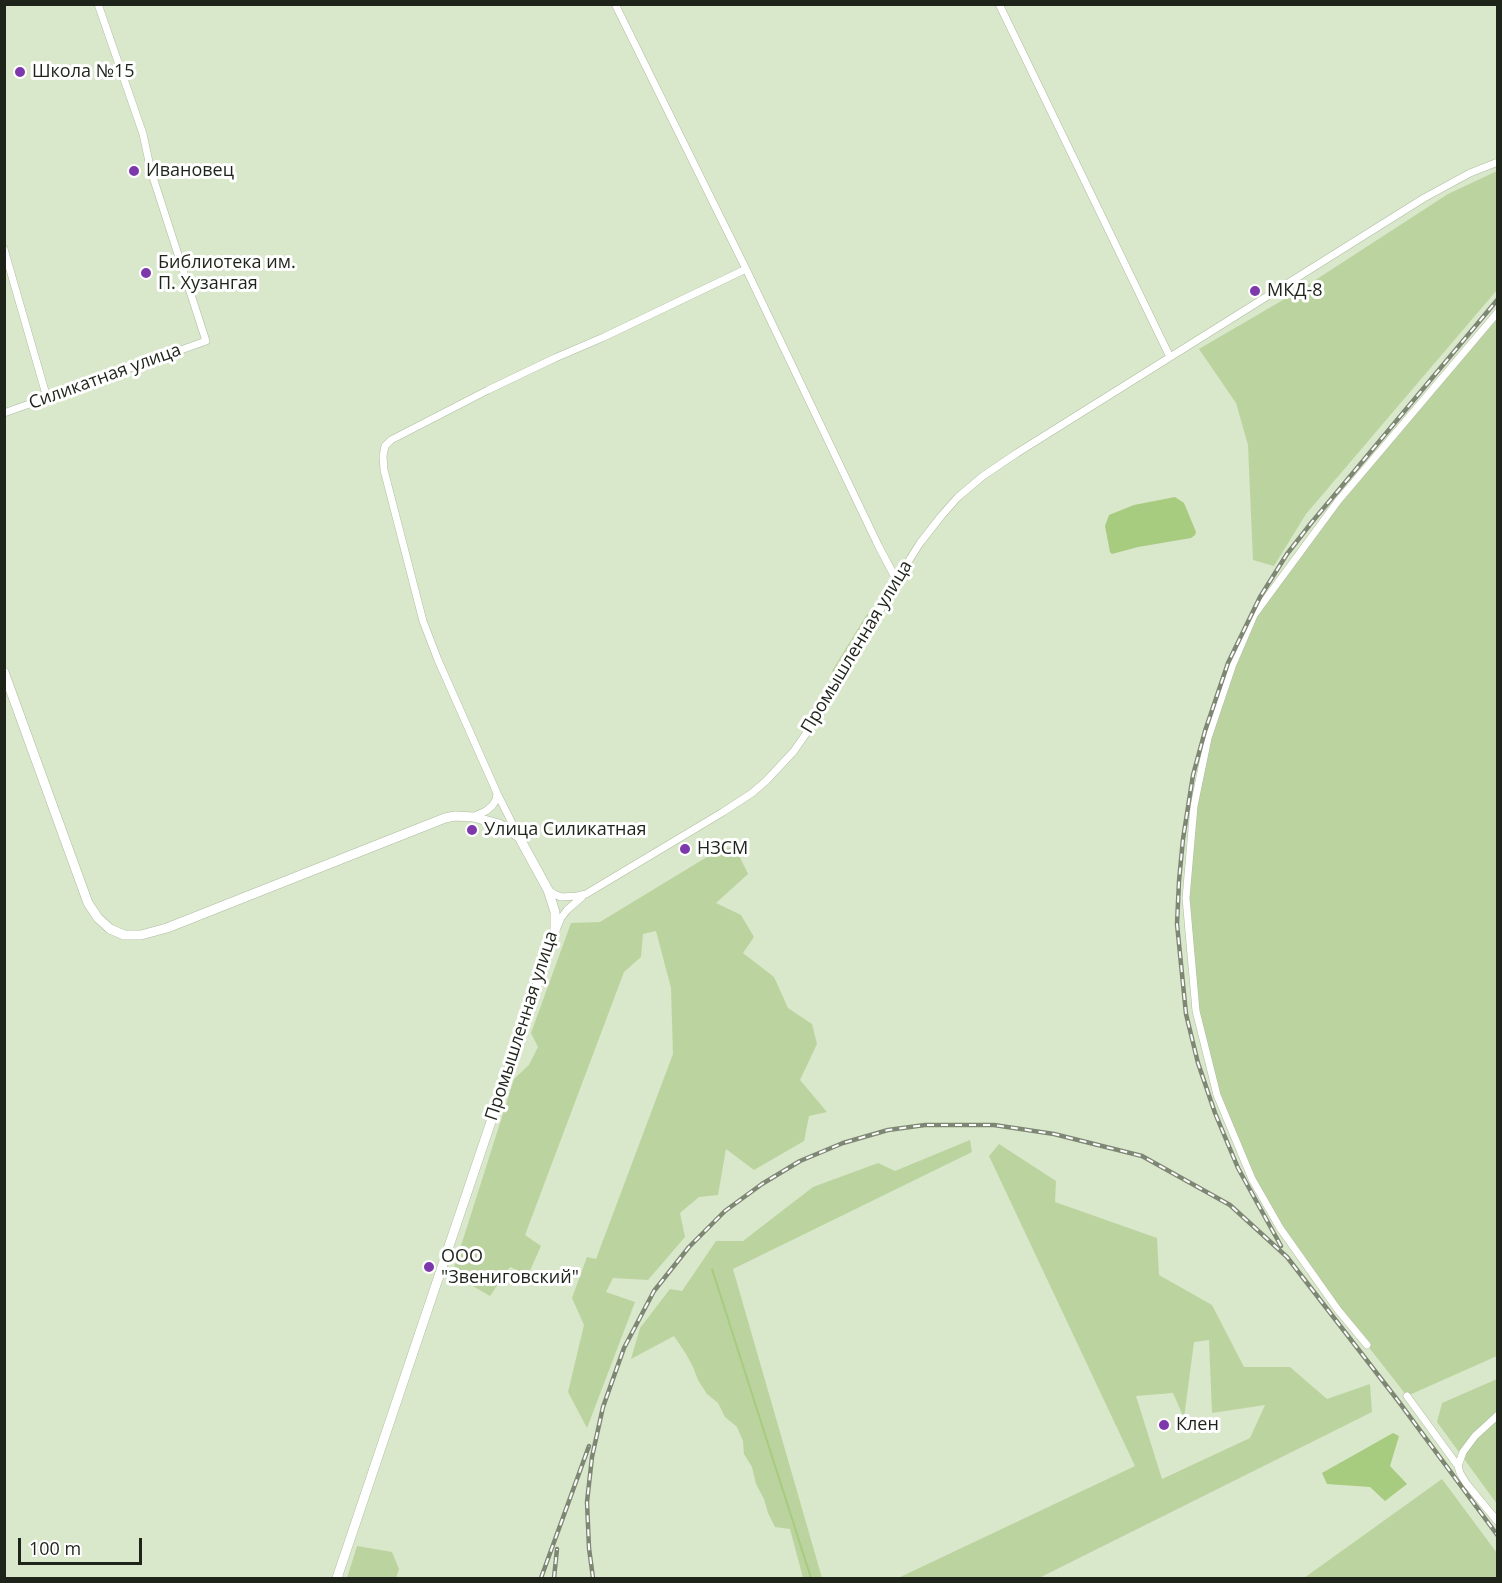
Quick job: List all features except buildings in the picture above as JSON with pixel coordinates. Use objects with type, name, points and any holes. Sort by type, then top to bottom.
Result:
[{"type":"street","name":"Силикатная улица","points":[[4,413],[206,341],[151,171],[143,134],[98,4]]},
{"type":"street","points":[[615,4],[897,581]]},
{"type":"street","points":[[999,4],[1170,357]]},
{"type":"street","name":"Промышленная улица","points":[[548,890],[561,897],[586,894],[723,812],[752,793],[778,769],[794,751],[826,705],[920,543],[942,515],[973,484],[1017,453],[1424,198],[1470,173],[1497,162]]},
{"type":"street","points":[[4,249],[47,398]]},
{"type":"street","points":[[548,890],[497,793],[423,621],[384,470],[385,446],[392,440],[488,390],[746,269]]},
{"type":"street","points":[[1367,1345],[1338,1310],[1280,1228],[1251,1179],[1217,1095],[1196,1011],[1186,898],[1194,806],[1208,738],[1233,664],[1254,615],[1338,501],[1497,312]]},
{"type":"street","points":[[4,672],[87,903],[110,929],[124,934],[141,935],[167,928],[445,818],[473,817],[499,824],[519,837]]},
{"type":"street","points":[[473,817],[492,806],[497,793]]},
{"type":"street","name":"Промышленная улица","points":[[338,1578],[555,932],[555,912],[548,890]]},
{"type":"street","points":[[555,932],[567,910],[586,894]]},
{"type":"street","points":[[1407,1396],[1458,1466],[1466,1483],[1497,1522]]},
{"type":"street","points":[[1458,1466],[1463,1452],[1475,1436],[1497,1415]]},
{"type":"shaded area","points":[[1497,171],[1497,290],[1306,514],[1274,566],[1253,560],[1248,445],[1236,403],[1199,349],[1300,290],[1448,194]]},
{"type":"shaded area","points":[[1497,312],[1497,1356],[1407,1396],[1338,1310],[1252,1179],[1217,1095],[1196,1011],[1186,898],[1194,806],[1208,738],[1254,615],[1338,501]]},
{"type":"shaded area","points":[[1175,497],[1184,503],[1196,532],[1195,535],[1191,538],[1112,554],[1110,552],[1105,526],[1109,515],[1134,505]]},
{"type":"shaded area","points":[[867,614],[870,614],[870,619],[839,672],[835,675],[832,671]]},
{"type":"shaded area","points":[[735,847],[748,874],[716,903],[741,915],[754,937],[743,953],[774,977],[788,1008],[812,1024],[817,1044],[800,1080],[827,1112],[809,1116],[804,1141],[754,1170],[726,1149],[718,1195],[699,1197],[680,1213],[685,1237],[648,1280],[613,1278],[606,1292],[635,1302],[587,1428],[568,1392],[584,1325],[572,1298],[587,1257],[596,1259],[673,1054],[671,988],[656,931],[643,934],[641,957],[624,972],[525,1235],[541,1246],[528,1275],[510,1267],[490,1296],[452,1274],[514,1079],[529,1065],[538,1047],[531,1033],[571,923],[600,922],[720,849]]},
{"type":"shaded area","points":[[970,1140],[972,1152],[733,1269],[822,1578],[803,1578],[790,1529],[775,1527],[756,1484],[752,1467],[744,1454],[743,1441],[737,1427],[725,1417],[718,1403],[707,1394],[674,1336],[631,1359],[640,1328],[670,1289],[682,1291],[716,1241],[743,1241],[813,1187],[878,1163],[895,1171]]},
{"type":"shaded area","points":[[999,1144],[1056,1181],[1055,1202],[1157,1238],[1159,1275],[1212,1305],[1244,1367],[1290,1367],[1327,1399],[1370,1384],[1372,1412],[1039,1578],[898,1578],[1135,1466],[989,1156]],"holes":[[[1209,1340],[1212,1413],[1265,1405],[1250,1438],[1162,1479],[1136,1396],[1173,1393],[1184,1418],[1194,1342]]]},
{"type":"shaded area","points":[[1497,1379],[1497,1504],[1437,1422],[1442,1403]]},
{"type":"shaded area","points":[[1393,1433],[1399,1436],[1390,1466],[1407,1484],[1385,1501],[1370,1487],[1327,1484],[1322,1473]]},
{"type":"shaded area","points":[[1442,1479],[1497,1553],[1497,1578],[1304,1578]]},
{"type":"shaded area","points":[[357,1546],[392,1552],[399,1569],[396,1578],[347,1578]]},
{"type":"waterway","points":[[712,1269],[811,1578]]},
{"type":"railway","points":[[1281,1246],[1238,1168],[1215,1113],[1198,1063],[1186,1014],[1177,924],[1183,839],[1193,775],[1228,663],[1260,597],[1287,554],[1498,299]]},
{"type":"railway","points":[[593,1578],[587,1502],[592,1457],[603,1407],[624,1348],[654,1291],[689,1247],[725,1211],[762,1184],[800,1161],[843,1143],[888,1130],[925,1125],[994,1125],[1054,1134],[1142,1156],[1230,1205],[1287,1257],[1399,1402],[1498,1536]]},
{"type":"railway","points":[[541,1578],[589,1446]]},
{"type":"railway","points":[[554,1578],[557,1549]]},
{"type":"place","name":"Школа №15","points":[[20,72]]},
{"type":"place","name":"Ивановец","points":[[134,171]]},
{"type":"place","name":"Библиотека им. П. Хузангая","points":[[146,273]]},
{"type":"place","name":"МКД-8","points":[[1255,291]]},
{"type":"place","name":"Улица Силикатная","points":[[472,830]]},
{"type":"place","name":"НЗСМ","points":[[685,849]]},
{"type":"place","name":"ООО \"Звениговский\"","points":[[429,1267]]},
{"type":"place","name":"Клен","points":[[1164,1425]]}]
